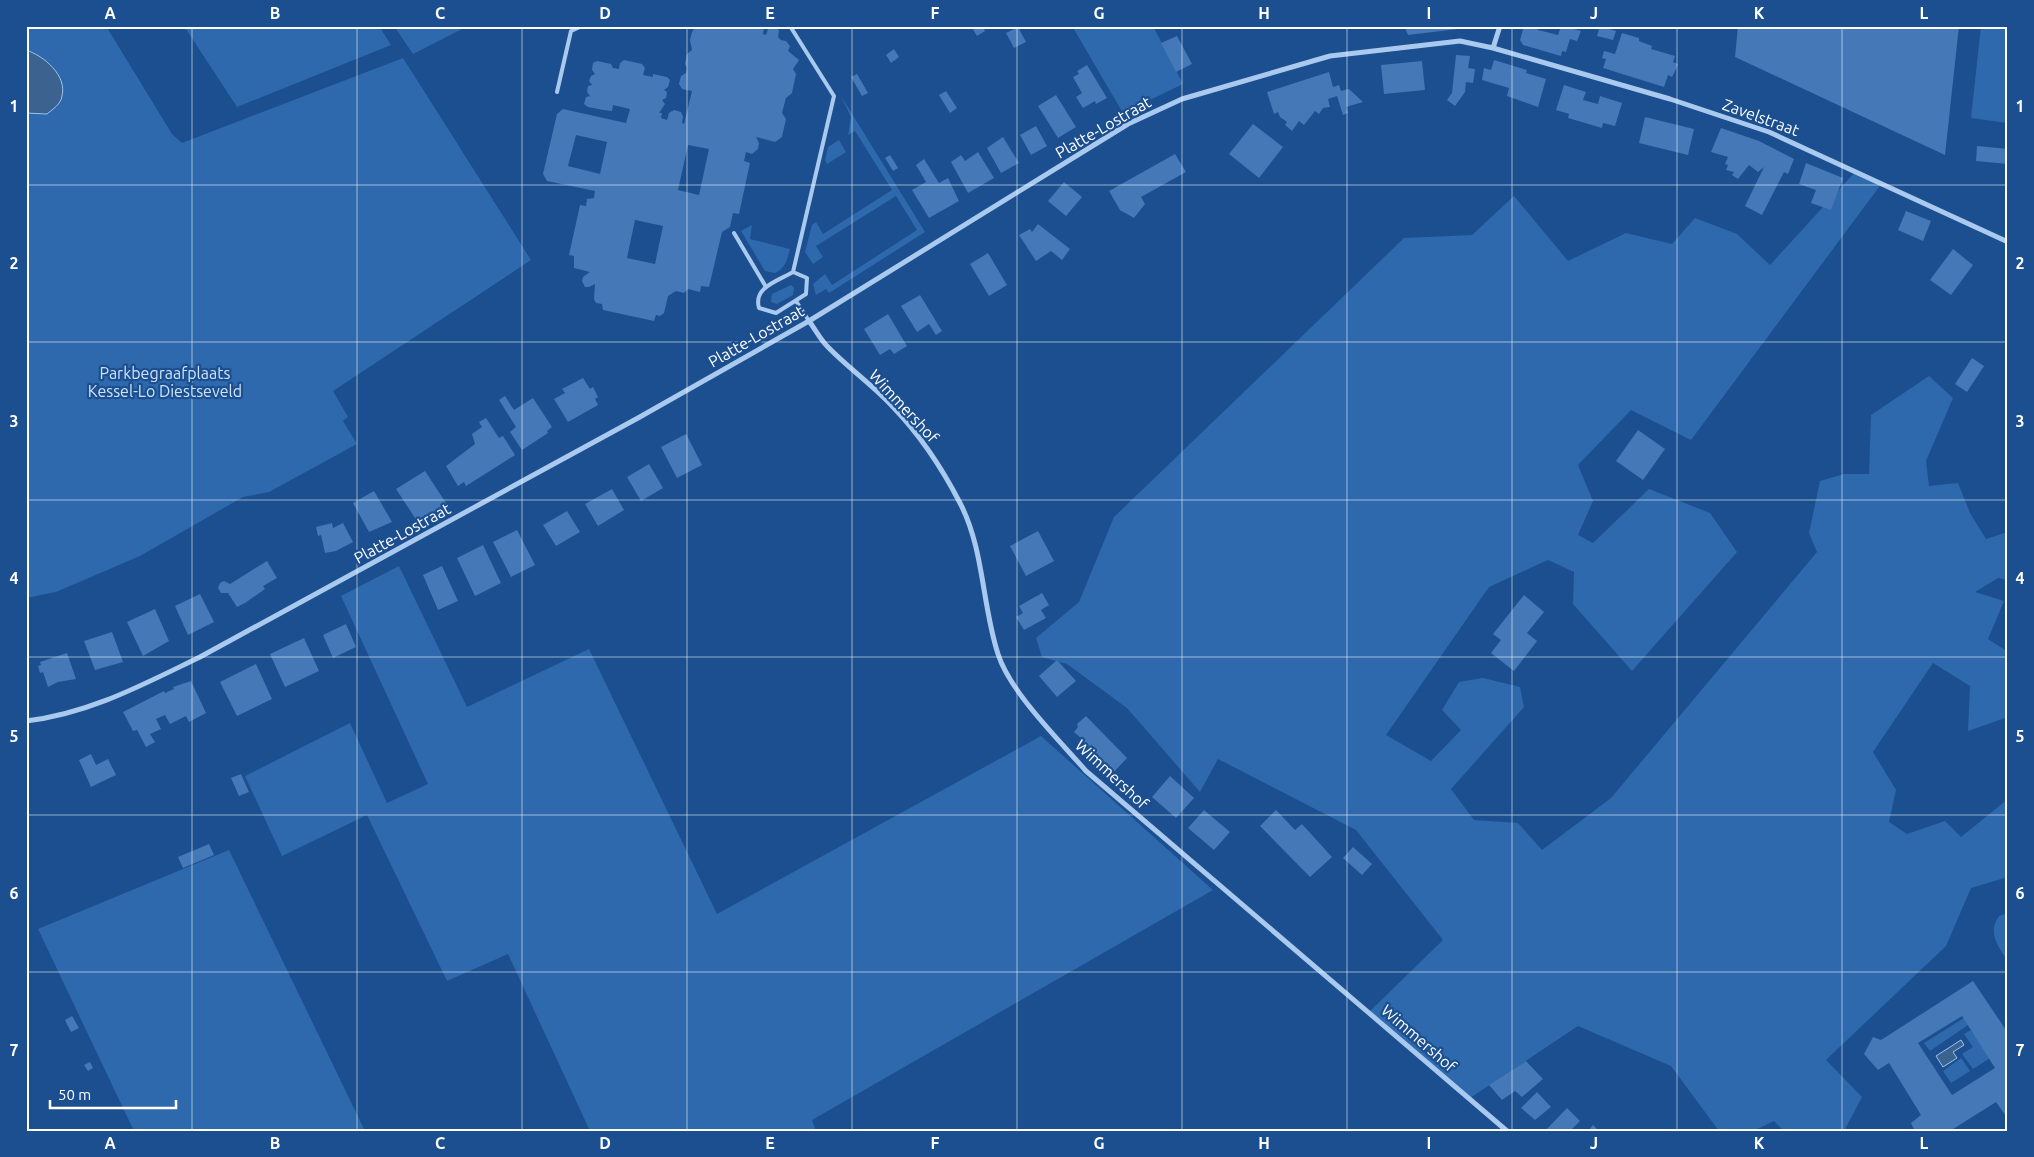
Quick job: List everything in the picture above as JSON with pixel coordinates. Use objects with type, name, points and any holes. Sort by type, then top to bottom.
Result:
[{"type":"street","points":[[1493,48],[1500,26]]},
{"type":"street","name":"Platte-Lostraat","points":[[26,721],[79,711],[127,692],[200,658],[620,428],[809,321],[1128,124],[1182,99],[1330,56],[1460,41],[1493,48]]},
{"type":"street","name":"Zavelstraat","points":[[1493,48],[1670,99],[1769,132],[2008,242]]},
{"type":"street","name":"Wimmershof","points":[[809,321],[826,345],[893,407],[932,452],[961,506],[978,556],[985,602],[998,655],[1020,693],[1048,727],[1086,771],[1507,1131]]},
{"type":"lane","points":[[557,92],[571,31],[582,26]]},
{"type":"lane","points":[[790,26],[834,96],[793,272],[760,291],[756,300],[758,308],[776,314],[806,294],[808,288],[807,278],[793,272]]},
{"type":"lane","points":[[734,233],[766,288]]},
{"type":"lane","points":[[796,301],[809,321]]},
{"type":"green space","name":"Parkbegraafplaats Kessel-Lo Diestseveld","points":[[26,26],[106,26],[172,134],[182,143],[403,58],[531,260],[333,391],[348,417],[343,421],[357,444],[269,492],[243,497],[140,556],[56,592],[26,598]]},
{"type":"green space","points":[[184,26],[379,26],[391,45],[237,107]]},
{"type":"green space","points":[[394,26],[468,26],[413,54]]},
{"type":"green space","points":[[1072,26],[1153,26],[1183,84],[1123,113]]},
{"type":"green space","points":[[1981,26],[2008,26],[2008,123],[1971,118]]},
{"type":"green space","points":[[841,96],[925,232],[829,293],[826,289],[816,295],[813,284],[825,274],[832,285],[917,230],[896,196],[816,246],[823,257],[813,264],[805,252],[812,225],[816,222],[823,234],[892,190],[855,131],[848,135],[851,117]]},
{"type":"green space","points":[[839,140],[846,152],[827,164],[825,160],[828,147]]},
{"type":"green space","points":[[1856,171],[1882,183],[1691,440],[1631,410],[1578,465],[1593,501],[1578,535],[1593,543],[1649,489],[1710,513],[1737,552],[1632,671],[1573,604],[1574,572],[1548,560],[1489,587],[1386,735],[1431,761],[1461,730],[1442,710],[1459,682],[1483,678],[1520,687],[1524,707],[1451,789],[1474,820],[1518,823],[1542,850],[1611,798],[1817,552],[1809,533],[1820,481],[1844,474],[1869,474],[1871,415],[1929,376],[1953,398],[1926,461],[1929,486],[1958,483],[1970,513],[1986,539],[2008,532],[2008,580],[1998,578],[1975,592],[2004,601],[1988,639],[2008,652],[2008,717],[1968,731],[1970,686],[1933,663],[1873,752],[1896,790],[1889,822],[1907,834],[1945,821],[1961,837],[2008,799],[2008,877],[1971,888],[1946,946],[1826,1060],[1862,1097],[1844,1131],[1784,1131],[1774,1121],[1753,1131],[1719,1131],[1671,1066],[1578,1026],[1470,1098],[1369,1012],[1443,940],[1356,830],[1218,759],[1200,792],[1127,708],[1067,664],[1042,657],[1036,638],[1079,602],[1114,517],[1404,238],[1472,235],[1514,196],[1568,261],[1626,233],[1672,244],[1695,218],[1737,234],[1770,265]]},
{"type":"green space","points":[[752,225],[750,239],[790,249],[784,266],[779,271],[775,273],[765,271],[741,231]]},
{"type":"green space","points":[[791,285],[794,288],[793,295],[777,304],[771,302],[772,294]]},
{"type":"green space","points":[[399,566],[467,707],[589,649],[717,914],[1041,736],[1213,890],[812,1120],[816,1131],[590,1131],[508,954],[447,981],[367,815],[282,856],[245,776],[350,723],[387,803],[428,784],[341,596]]},
{"type":"green space","points":[[229,850],[365,1131],[134,1131],[38,929]]},
{"type":"green space","points":[[2008,913],[2008,961],[1995,939],[1994,928],[1999,916]]},
{"type":"green space","points":[[1964,1018],[1968,1025],[1930,1051],[1924,1043]]},
{"type":"green space","points":[[1971,1030],[1990,1058],[1973,1069],[1962,1054],[1973,1047],[1964,1034]]},
{"type":"green space","points":[[1961,1058],[1970,1071],[1951,1083],[1943,1071]]},
{"type":"shaded area","points":[[26,50],[40,57],[53,67],[61,81],[63,88],[61,99],[47,114],[26,113]]},
{"type":"shaded area","points":[[1961,1040],[1964,1045],[1953,1052],[1957,1058],[1943,1067],[1936,1056]]},
{"type":"building","points":[[696,26],[764,26],[763,34],[766,35],[771,26],[777,27],[779,31],[778,37],[786,41],[790,46],[788,51],[799,60],[793,69],[796,74],[792,93],[786,98],[782,113],[786,119],[782,137],[775,142],[756,137],[759,143],[758,149],[752,154],[746,152],[744,161],[750,163],[739,214],[733,213],[730,227],[722,232],[709,287],[701,286],[700,292],[688,289],[684,293],[676,291],[668,296],[664,313],[660,316],[656,315],[654,321],[603,310],[602,304],[596,303],[594,299],[595,284],[585,287],[582,281],[583,277],[590,272],[574,268],[574,256],[569,255],[580,205],[586,206],[587,199],[594,198],[595,191],[547,181],[543,174],[557,114],[563,109],[626,123],[630,109],[613,105],[612,111],[588,107],[584,104],[586,97],[590,96],[587,92],[588,86],[592,85],[589,81],[591,76],[595,74],[592,70],[593,63],[597,61],[611,64],[613,68],[619,69],[620,63],[624,60],[642,64],[645,68],[643,75],[653,77],[653,74],[667,77],[670,80],[668,87],[664,90],[667,92],[666,98],[662,100],[665,104],[659,113],[662,113],[661,118],[667,120],[669,113],[674,110],[681,112],[683,117],[682,123],[684,124],[692,91],[682,89],[679,84],[681,76],[686,73],[687,54],[692,50],[690,40]],"holes":[[[576,135],[607,142],[600,174],[568,166]],[[688,145],[709,149],[699,195],[678,190]],[[635,220],[663,226],[655,264],[627,258]]]},
{"type":"building","points":[[971,26],[983,26],[985,31],[977,36]]},
{"type":"building","points":[[1404,26],[1457,26],[1458,29],[1408,35]]},
{"type":"building","points":[[1524,26],[1539,26],[1538,30],[1558,35],[1561,26],[1575,26],[1574,29],[1581,31],[1577,41],[1570,39],[1566,52],[1562,51],[1561,56],[1523,45],[1520,40]]},
{"type":"building","points":[[1600,26],[1616,31],[1613,40],[1597,36]]},
{"type":"building","points":[[1738,26],[1959,26],[1945,155],[1735,57]]},
{"type":"building","points":[[1018,27],[1026,42],[1014,48],[1006,33]]},
{"type":"building","points":[[1622,33],[1639,38],[1639,41],[1652,46],[1651,49],[1675,56],[1673,62],[1678,64],[1672,77],[1668,75],[1664,87],[1603,68],[1606,59],[1602,58],[1604,51],[1615,54]]},
{"type":"building","points":[[1177,36],[1192,64],[1176,72],[1161,43]]},
{"type":"building","points":[[894,49],[899,57],[891,63],[886,55]]},
{"type":"building","points":[[1456,55],[1470,56],[1468,68],[1475,69],[1473,83],[1466,82],[1465,92],[1455,106],[1447,100],[1452,93]]},
{"type":"building","points":[[1494,60],[1527,70],[1526,73],[1546,79],[1538,107],[1507,96],[1509,88],[1482,80],[1484,68],[1491,70]]},
{"type":"building","points":[[1422,61],[1425,90],[1384,94],[1381,65]]},
{"type":"building","points":[[1087,65],[1107,98],[1096,104],[1095,101],[1083,108],[1076,97],[1082,93],[1073,77],[1079,74],[1077,71]]},
{"type":"building","points":[[1329,72],[1333,87],[1339,85],[1341,91],[1349,89],[1363,102],[1346,107],[1348,113],[1343,115],[1337,96],[1328,99],[1330,107],[1323,108],[1319,114],[1315,111],[1304,125],[1299,121],[1292,131],[1285,125],[1287,122],[1280,117],[1278,112],[1274,114],[1267,92]]},
{"type":"building","points":[[857,74],[868,93],[862,96],[851,77]]},
{"type":"building","points":[[1564,85],[1586,92],[1583,100],[1598,104],[1600,96],[1622,103],[1615,126],[1603,123],[1602,128],[1568,118],[1569,114],[1556,110]]},
{"type":"building","points":[[946,91],[957,108],[950,113],[939,95]]},
{"type":"building","points":[[1056,95],[1076,127],[1058,138],[1038,106]]},
{"type":"building","points":[[1645,117],[1694,129],[1688,155],[1639,143]]},
{"type":"building","points":[[1253,124],[1283,147],[1259,178],[1229,154]]},
{"type":"building","points":[[1036,126],[1047,146],[1031,155],[1020,135]]},
{"type":"building","points":[[1721,128],[1759,141],[1794,159],[1788,174],[1784,172],[1762,215],[1745,206],[1764,167],[1758,172],[1749,165],[1738,179],[1732,175],[1734,172],[1726,170],[1728,165],[1725,164],[1728,157],[1711,152]]},
{"type":"building","points":[[1003,137],[1019,163],[1001,173],[987,148]]},
{"type":"building","points":[[1977,146],[2008,149],[2008,164],[1976,161]]},
{"type":"building","points":[[978,152],[994,178],[968,193],[951,162],[961,155],[965,161]]},
{"type":"building","points":[[1175,154],[1186,172],[1141,197],[1145,204],[1134,218],[1120,210],[1109,191]]},
{"type":"building","points":[[890,155],[898,168],[893,171],[885,158]]},
{"type":"building","points":[[924,159],[939,183],[948,178],[959,201],[929,218],[912,190],[926,182],[916,165]]},
{"type":"building","points":[[1806,163],[1843,178],[1831,210],[1811,203],[1816,190],[1799,184]]},
{"type":"building","points":[[1064,182],[1082,197],[1066,216],[1048,201]]},
{"type":"building","points":[[1906,211],[1931,221],[1923,241],[1898,230]]},
{"type":"building","points":[[1038,224],[1070,249],[1062,260],[1051,251],[1036,261],[1019,235],[1030,229],[1032,232]]},
{"type":"building","points":[[1953,249],[1973,265],[1951,295],[1930,280]]},
{"type":"building","points":[[988,253],[1007,285],[989,296],[970,264]]},
{"type":"building","points":[[920,295],[942,331],[936,335],[929,324],[917,332],[901,306]]},
{"type":"building","points":[[888,314],[907,346],[894,354],[890,349],[880,355],[864,329]]},
{"type":"building","points":[[1972,358],[1984,366],[1967,392],[1955,384]]},
{"type":"building","points":[[583,378],[590,389],[593,387],[598,397],[595,399],[598,405],[568,422],[554,399],[565,393],[562,389]]},
{"type":"building","points":[[505,396],[514,410],[533,398],[552,427],[547,431],[548,433],[522,450],[510,432],[516,427],[499,400]]},
{"type":"building","points":[[486,418],[499,438],[503,436],[515,455],[466,486],[464,482],[458,486],[446,466],[475,444],[472,434],[482,427],[479,422]]},
{"type":"building","points":[[1638,430],[1665,449],[1643,480],[1616,461]]},
{"type":"building","points":[[686,434],[702,465],[677,478],[661,447]]},
{"type":"building","points":[[649,464],[663,488],[641,501],[627,477]]},
{"type":"building","points":[[425,471],[448,506],[419,524],[396,489]]},
{"type":"building","points":[[612,489],[624,510],[598,526],[585,504]]},
{"type":"building","points":[[374,491],[392,522],[369,532],[353,503]]},
{"type":"building","points":[[567,511],[580,532],[556,546],[543,525]]},
{"type":"building","points":[[332,523],[333,528],[343,523],[353,542],[336,551],[325,553],[321,535],[318,536],[316,527]]},
{"type":"building","points":[[517,530],[535,565],[511,577],[493,542]]},
{"type":"building","points":[[1038,531],[1054,561],[1026,576],[1010,546]]},
{"type":"building","points":[[483,545],[501,583],[475,596],[457,558]]},
{"type":"building","points":[[267,561],[277,578],[263,586],[265,589],[245,603],[237,607],[228,593],[221,593],[218,588],[220,583],[224,581],[230,584]]},
{"type":"building","points":[[442,566],[458,601],[438,610],[423,575]]},
{"type":"building","points":[[1042,593],[1049,605],[1041,610],[1046,618],[1024,630],[1016,617],[1023,613],[1019,606]]},
{"type":"building","points":[[200,594],[214,622],[188,635],[175,606]]},
{"type":"building","points":[[1524,595],[1544,612],[1527,633],[1537,641],[1514,671],[1491,653],[1501,640],[1493,634]]},
{"type":"building","points":[[155,609],[169,641],[143,656],[127,622]]},
{"type":"building","points":[[346,624],[356,647],[333,658],[323,635]]},
{"type":"building","points":[[112,632],[123,662],[95,670],[84,641]]},
{"type":"building","points":[[304,638],[319,671],[285,687],[270,654]]},
{"type":"building","points":[[67,653],[76,679],[58,682],[48,687],[43,672],[40,673],[38,666],[41,665],[40,662]]},
{"type":"building","points":[[1057,660],[1076,681],[1057,697],[1039,676]]},
{"type":"building","points":[[256,664],[272,699],[237,716],[220,682]]},
{"type":"building","points":[[191,681],[206,713],[189,722],[186,716],[170,724],[165,715],[156,719],[161,729],[150,734],[155,742],[146,747],[137,730],[133,731],[123,712],[164,691],[165,693],[174,689],[173,687]]},
{"type":"building","points":[[1086,716],[1127,758],[1111,775],[1079,742],[1082,739],[1074,732],[1078,727],[1077,724]]},
{"type":"building","points":[[91,754],[96,765],[108,759],[116,775],[91,787],[79,760]]},
{"type":"building","points":[[241,774],[249,792],[239,796],[231,778]]},
{"type":"building","points":[[1170,776],[1194,798],[1176,818],[1152,797]]},
{"type":"building","points":[[1204,810],[1230,832],[1214,850],[1188,828]]},
{"type":"building","points":[[1276,810],[1295,830],[1302,824],[1332,857],[1310,877],[1260,826]]},
{"type":"building","points":[[209,844],[214,855],[183,868],[178,857]]},
{"type":"building","points":[[1353,847],[1372,864],[1362,875],[1343,858]]},
{"type":"building","points":[[1973,981],[2008,1033],[2008,1119],[1996,1102],[1950,1131],[1915,1131],[1911,1123],[1921,1115],[1889,1063],[1878,1070],[1864,1054],[1873,1037],[1881,1040]],"holes":[[[1962,1016],[1995,1068],[1952,1095],[1918,1043]]]},
{"type":"building","points":[[72,1016],[79,1028],[71,1032],[65,1020]]},
{"type":"building","points":[[1526,1061],[1543,1079],[1522,1097],[1515,1091],[1502,1100],[1489,1085]]},
{"type":"building","points":[[90,1062],[93,1068],[88,1071],[84,1065]]},
{"type":"building","points":[[1537,1092],[1551,1107],[1535,1120],[1521,1108]]},
{"type":"building","points":[[1567,1108],[1580,1121],[1570,1131],[1545,1131]]},
{"type":"building","points":[[1593,1125],[1599,1131],[1588,1131]]}]
